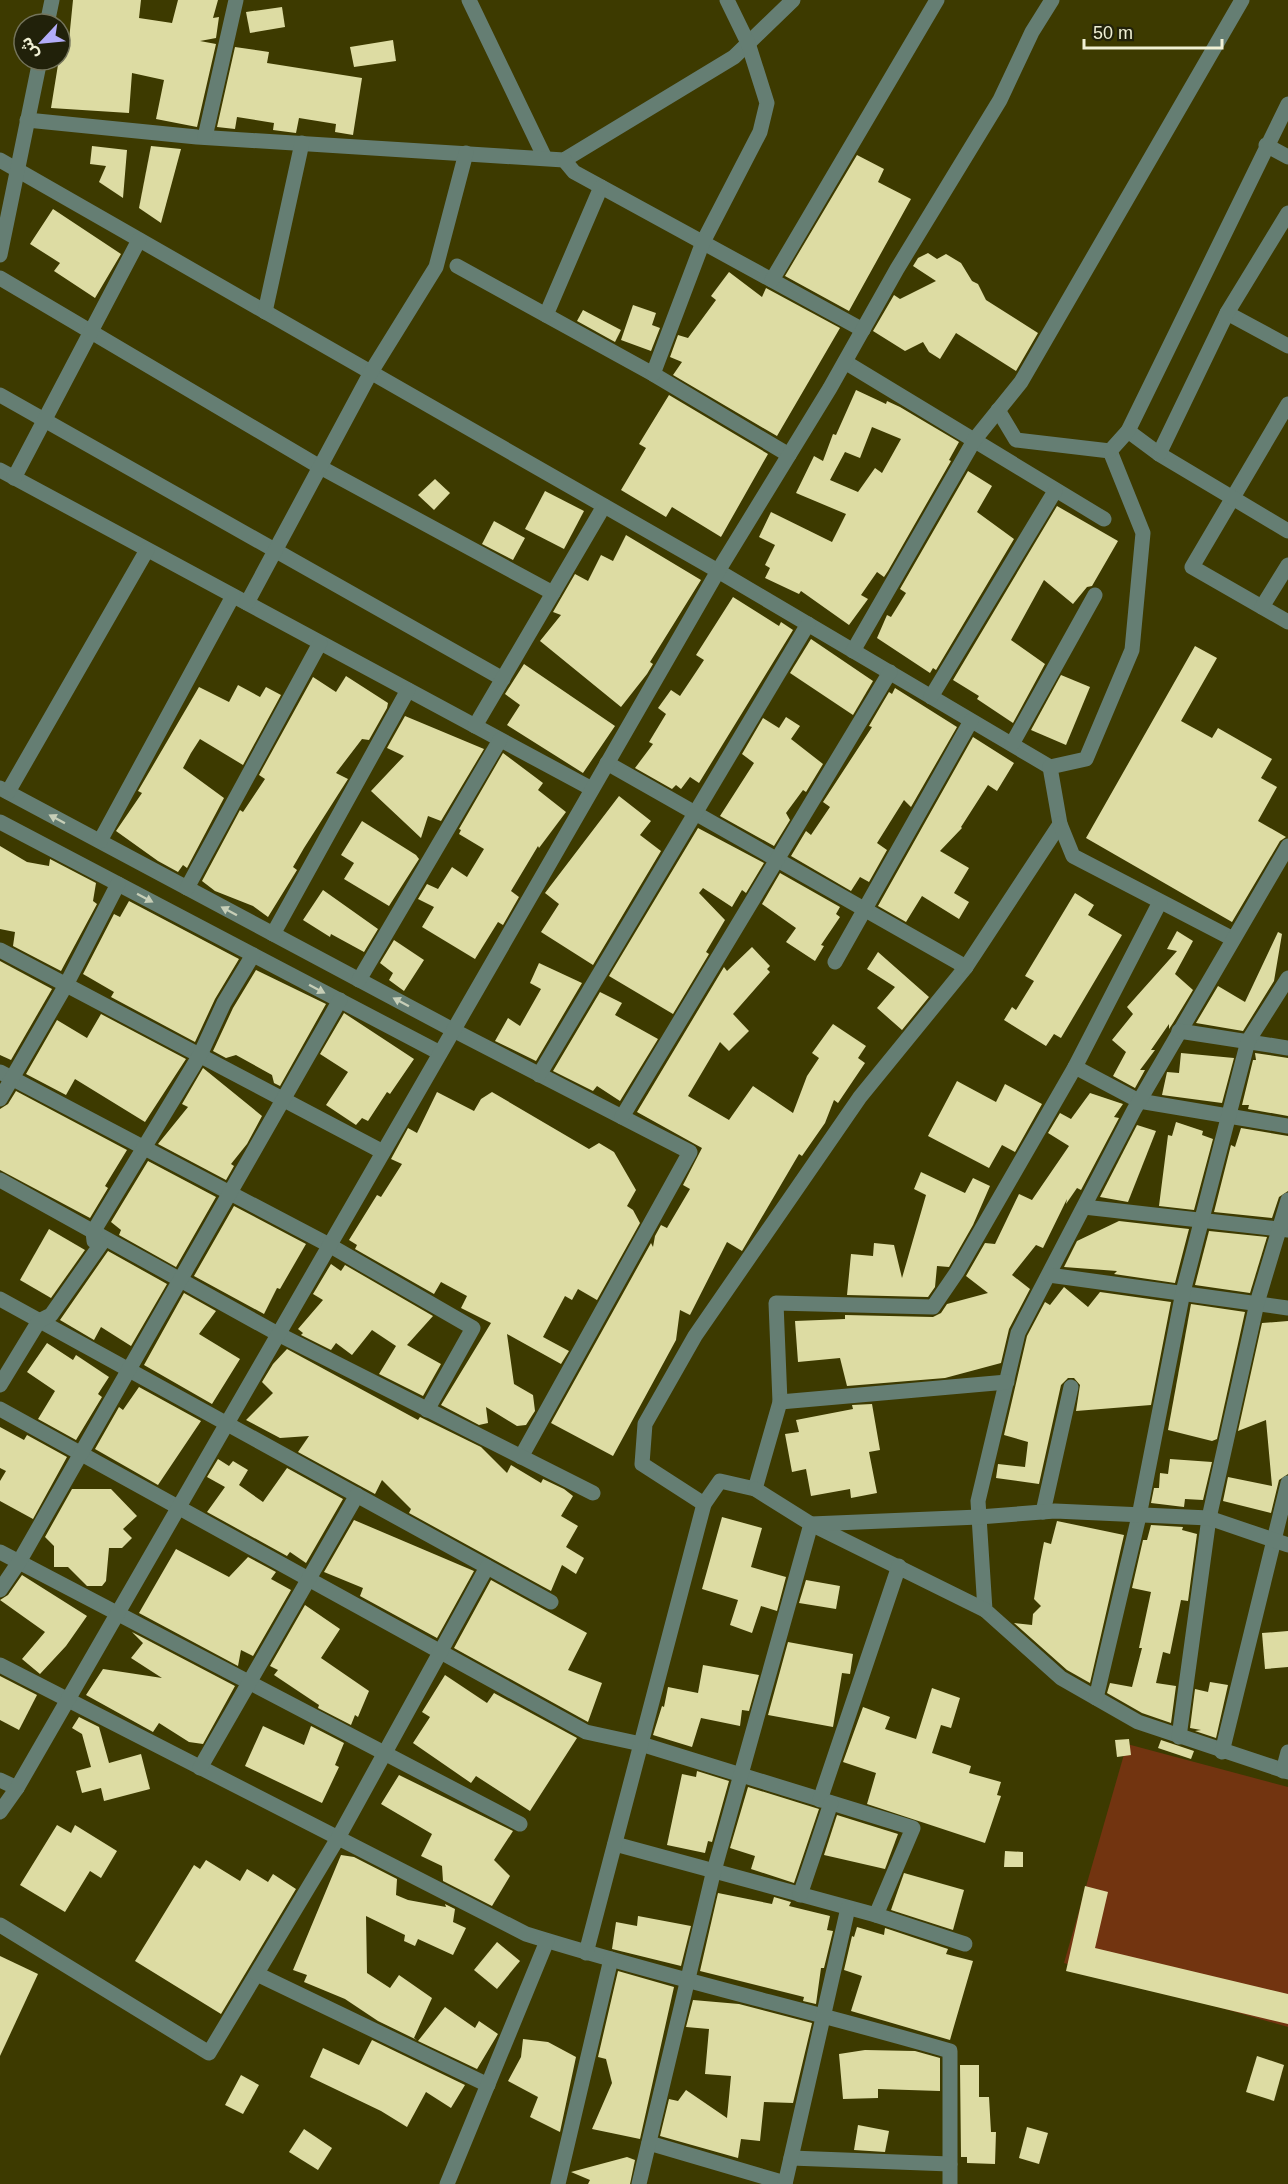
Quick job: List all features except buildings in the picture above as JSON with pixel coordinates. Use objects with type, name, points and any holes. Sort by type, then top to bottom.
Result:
[{"type":"street","points":[[205,137],[236,0]]},
{"type":"street","points":[[653,374],[703,243],[760,132],[767,103],[748,43],[727,0]]},
{"type":"street","points":[[27,120],[205,137],[564,159],[734,57],[793,0]]},
{"type":"street","points":[[772,280],[937,0]]},
{"type":"street","points":[[0,1812],[17,1788],[118,1614],[718,571],[1000,100],[1032,32],[1052,0]]},
{"type":"street","points":[[853,651],[975,439],[1021,382],[1242,0]]},
{"type":"street","points":[[475,2],[545,158]]},
{"type":"street","points":[[0,255],[37,72]]},
{"type":"street","points":[[1110,451],[1128,431],[1266,145],[1288,105]]},
{"type":"street","points":[[265,312],[302,143]]},
{"type":"street","points":[[1266,145],[1288,157]]},
{"type":"street","points":[[100,841],[240,600],[275,551],[371,372],[436,267],[466,153]]},
{"type":"street","points":[[564,159],[574,172],[863,330]]},
{"type":"street","points":[[0,160],[718,571],[1050,766],[1086,759],[1132,650],[1143,533],[1110,451]]},
{"type":"street","points":[[546,315],[601,187]]},
{"type":"street","points":[[1159,454],[1227,313],[1288,213]]},
{"type":"street","points":[[14,478],[139,240]]},
{"type":"street","points":[[457,266],[653,374],[789,455]]},
{"type":"street","points":[[0,278],[320,467],[553,593]]},
{"type":"street","points":[[1227,313],[1288,346]]},
{"type":"street","points":[[845,362],[1104,519]]},
{"type":"street","points":[[0,396],[503,679]]},
{"type":"street","points":[[1288,404],[1192,567],[1288,622]]},
{"type":"street","points":[[998,410],[1016,440],[1110,451]]},
{"type":"street","points":[[1128,431],[1159,454],[1288,531]]},
{"type":"street","points":[[0,470],[592,789]]},
{"type":"street","points":[[931,697],[1055,491]]},
{"type":"street","points":[[475,726],[604,506]]},
{"type":"street","points":[[147,550],[4,790],[453,1030],[690,1152],[521,1457]]},
{"type":"street","points":[[1262,607],[1288,565]]},
{"type":"street","points":[[1012,744],[1095,595]]},
{"type":"street","points":[[540,1075],[808,624]]},
{"type":"street","points":[[187,888],[320,643]]},
{"type":"street","points":[[622,1117],[890,672]]},
{"type":"street","points":[[273,934],[408,690]]},
{"type":"street","points":[[835,962],[971,721]]},
{"type":"street","points":[[359,980],[500,740]]},
{"type":"street","points":[[607,763],[966,967]]},
{"type":"street","points":[[1050,766],[1060,824],[1073,856],[1233,939]]},
{"type":"street","points":[[0,822],[440,1053]]},
{"type":"street","points":[[704,1504],[642,1464],[645,1424],[695,1336],[860,1097],[966,967],[1060,824]]},
{"type":"street","points":[[985,1610],[978,1501],[1018,1333],[1139,1101],[1288,846]]},
{"type":"street","points":[[0,1099],[6,1075],[66,985],[118,884]]},
{"type":"street","points":[[755,1490],[780,1402],[776,1303],[933,1307],[957,1272],[1075,1067],[1160,902]]},
{"type":"street","points":[[0,950],[382,1152]]},
{"type":"street","points":[[0,1385],[39,1321],[51,1315],[101,1244],[94,1241],[93,1232],[200,1056],[224,1002],[253,955]]},
{"type":"street","points":[[1095,1698],[1139,1516],[1183,1292],[1248,1041],[1288,978]]},
{"type":"street","points":[[0,1590],[19,1562],[340,1000]]},
{"type":"street","points":[[1179,1031],[1288,1048]]},
{"type":"street","points":[[1075,1067],[1139,1101],[1288,1126]]},
{"type":"street","points":[[6,1075],[329,1245],[473,1328],[427,1410]]},
{"type":"street","points":[[0,1180],[278,1334],[593,1493]]},
{"type":"street","points":[[1179,1737],[1209,1518],[1257,1303],[1284,1229],[1288,1200]]},
{"type":"street","points":[[1084,1207],[1284,1229]]},
{"type":"street","points":[[1049,1275],[1288,1308]]},
{"type":"street","points":[[0,1299],[551,1602]]},
{"type":"street","points":[[780,1402],[1006,1382]]},
{"type":"street","points":[[1043,1512],[1071,1387]]},
{"type":"street","points":[[0,1409],[586,1732],[641,1744],[912,1828],[876,1915]]},
{"type":"street","points":[[586,1953],[704,1504],[720,1481],[755,1490],[811,1524],[985,1610],[1061,1678],[1137,1722],[1286,1772],[1288,1752]]},
{"type":"street","points":[[1222,1752],[1281,1543],[1288,1483]]},
{"type":"street","points":[[200,1768],[357,1495]]},
{"type":"street","points":[[811,1524],[1043,1512],[1209,1518],[1281,1543]]},
{"type":"street","points":[[639,2184],[665,2084],[686,1979],[714,1871],[811,1524]]},
{"type":"street","points":[[0,1552],[520,1824]]},
{"type":"street","points":[[800,1895],[826,1802],[899,1566]]},
{"type":"street","points":[[0,1925],[209,2053],[338,1838],[487,1567]]},
{"type":"street","points":[[0,1665],[526,1934],[586,1953],[824,2014],[950,2051],[950,2184]]},
{"type":"street","points":[[0,1780],[17,1788]]},
{"type":"street","points":[[615,1844],[876,1915],[965,1944]]},
{"type":"street","points":[[649,2143],[785,2184],[848,1908]]},
{"type":"street","points":[[447,2184],[547,1941]]},
{"type":"street","points":[[558,2184],[611,1959]]},
{"type":"street","points":[[257,1974],[488,2085]]},
{"type":"street","points":[[790,2158],[950,2164]]},
{"type":"shaded area","points":[[1127,1744],[1288,1787],[1288,2027],[1064,1963]]}]
